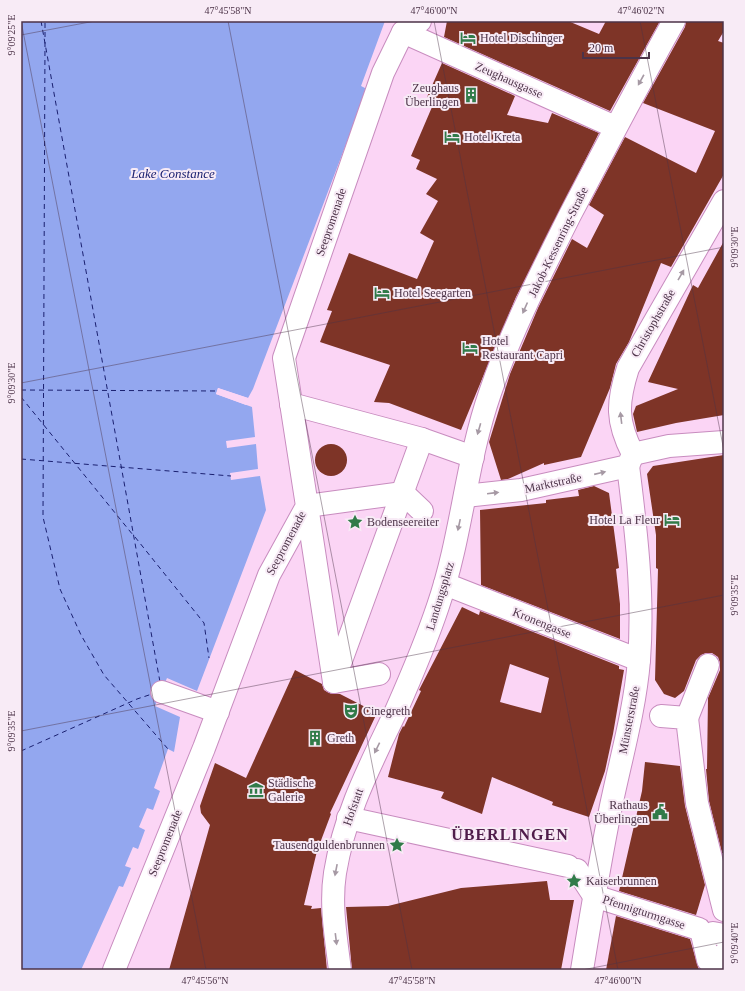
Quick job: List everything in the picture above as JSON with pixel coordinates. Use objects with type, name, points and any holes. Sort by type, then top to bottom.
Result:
[{"type":"street","name":"Jakob-Kessenring-Straße","points":[[471,465],[490,393],[506,352],[539,277],[615,127],[674,21]]},
{"type":"street","name":"Zeughausgasse","points":[[402,31],[615,127]]},
{"type":"street","name":"Seepromenade","points":[[114,970],[218,712],[269,575],[307,506],[284,358],[382,73],[402,31]]},
{"type":"street","name":"Christophstraße","points":[[630,460],[620,417],[620,395],[628,368],[724,201]]},
{"type":"street","points":[[291,404],[422,439],[471,465]]},
{"type":"street","points":[[334,682],[422,439]]},
{"type":"street","name":"Marktstraße","points":[[465,496],[521,490],[630,460],[669,446],[724,442]]},
{"type":"street","name":"Münsterstraße","points":[[582,970],[594,896],[631,712],[639,660],[640,614],[638,561],[630,460]]},
{"type":"street","name":"Landungsplatz","points":[[395,713],[427,637],[445,584],[471,465]]},
{"type":"street","points":[[334,682],[307,506],[402,493],[422,511]]},
{"type":"street","name":"Kronengasse","points":[[445,584],[639,660]]},
{"type":"street","points":[[708,665],[687,718],[696,803],[724,910]]},
{"type":"street","points":[[334,682],[379,674]]},
{"type":"street","points":[[162,692],[218,712]]},
{"type":"street","name":"Hofstatt","points":[[340,970],[333,908],[335,875],[348,818],[368,768],[395,713]]},
{"type":"street","points":[[661,716],[687,718]]},
{"type":"street","points":[[348,818],[573,868],[594,896]]},
{"type":"street","name":"Pfennigturmgasse","points":[[594,896],[710,932]]},
{"type":"street","points":[[710,932],[700,929],[708,960],[713,962],[723,958],[724,954]]},
{"type":"water","name":"Lake Constance","points":[[21,21],[385,21],[361,86],[367,89],[253,389],[248,398],[218,388],[216,394],[252,407],[255,437],[226,441],[227,448],[256,444],[258,469],[230,473],[231,480],[260,476],[266,510],[197,691],[167,678],[155,706],[180,717],[174,752],[168,749],[154,788],[160,791],[153,810],[147,808],[139,827],[145,830],[138,849],[133,847],[125,866],[131,868],[123,887],[119,886],[81,970],[21,970]]},
{"type":"pier","points":[[218,388],[248,398],[248,400],[219,390],[219,392],[247,403],[246,405],[216,394]]},
{"type":"building","points":[[447,21],[568,21],[599,34],[606,21],[660,21],[610,111],[444,37]]},
{"type":"building","points":[[686,21],[724,21],[724,31],[718,41],[724,43],[724,174],[671,267],[661,263],[629,342],[616,364],[610,388],[581,457],[544,465],[544,463],[508,479],[501,480],[489,442],[510,374],[538,308],[572,239],[587,248],[604,215],[589,205],[625,137],[696,173],[715,131],[643,103],[685,27]]},
{"type":"building","points":[[442,63],[515,96],[507,115],[548,123],[552,113],[599,133],[516,297],[461,430],[389,403],[374,402],[390,365],[320,342],[332,311],[327,310],[349,253],[417,279],[434,241],[420,233],[438,201],[426,194],[437,179],[416,169],[420,160],[411,156],[435,100],[427,97]]},
{"type":"building","points":[[724,241],[724,415],[676,423],[637,432],[633,414],[636,406],[678,389],[648,382],[693,285],[698,288]]},
{"type":"building","points":[[328,444],[334,444],[343,448],[347,460],[343,472],[334,476],[328,476],[319,472],[315,463],[315,457],[319,448]]},
{"type":"building","points":[[724,455],[724,853],[722,853],[709,801],[706,769],[708,698],[720,670],[720,663],[718,657],[712,653],[701,655],[696,660],[684,691],[675,698],[664,694],[655,680],[658,569],[656,568],[656,535],[647,474],[653,466]]},
{"type":"building","points":[[594,486],[609,493],[619,568],[616,569],[620,604],[620,639],[481,585],[480,510],[546,503],[546,500],[579,496],[578,490]]},
{"type":"building","points":[[462,607],[479,615],[480,611],[619,666],[619,669],[624,670],[613,734],[605,771],[589,817],[552,805],[553,802],[492,777],[482,814],[441,798],[444,792],[388,777],[399,734],[403,726],[404,727],[421,691],[419,690]],"holes":[[[510,664],[549,678],[541,713],[500,702]]]},
{"type":"building","points":[[295,670],[322,684],[324,690],[329,693],[340,694],[377,713],[330,813],[331,814],[317,851],[304,905],[312,906],[311,909],[321,908],[327,970],[169,970],[210,825],[201,813],[200,806],[215,763],[246,778]]},
{"type":"building","points":[[645,762],[680,766],[685,806],[705,885],[696,915],[619,891],[642,791]]},
{"type":"building","points":[[547,881],[550,900],[574,900],[561,970],[352,970],[346,907],[388,906],[461,888]]},
{"type":"building","points":[[616,916],[690,939],[699,970],[606,970]]},
{"type":"ferry route","points":[[41,21],[160,682]]},
{"type":"ferry route","points":[[45,21],[45,37]]},
{"type":"ferry route","points":[[45,42],[43,517],[60,589],[81,635],[104,675],[168,749]]},
{"type":"ferry route","points":[[21,390],[217,391]]},
{"type":"ferry route","points":[[21,397],[133,535]]},
{"type":"ferry route","points":[[21,459],[231,476]]},
{"type":"ferry route","points":[[135,537],[204,623],[209,658]]},
{"type":"ferry route","points":[[21,751],[137,699],[152,694]]},
{"type":"place","name":"Hotel Dischinger","points":[[468,38]]},
{"type":"place","name":"Zeughaus Überlingen","points":[[471,95]]},
{"type":"place","name":"Hotel Kreta","points":[[452,137]]},
{"type":"place","name":"Hotel Seegarten","points":[[382,293]]},
{"type":"place","name":"Hotel Restaurant Capri","points":[[470,348]]},
{"type":"place","name":"Hotel La Fleur","points":[[672,520]]},
{"type":"place","name":"Bodenseereiter","points":[[355,522]]},
{"type":"place","name":"Cinegreth","points":[[351,711]]},
{"type":"place","name":"Greth","points":[[315,738]]},
{"type":"place","name":"Städische Galerie","points":[[256,790]]},
{"type":"place","name":"Rathaus Überlingen","points":[[660,812]]},
{"type":"place","name":"Tausendguldenbrunnen","points":[[397,845]]},
{"type":"place","name":"Kaiserbrunnen","points":[[574,881]]},
{"type":"district","name":"ÜBERLINGEN","points":[[510,834]]}]
